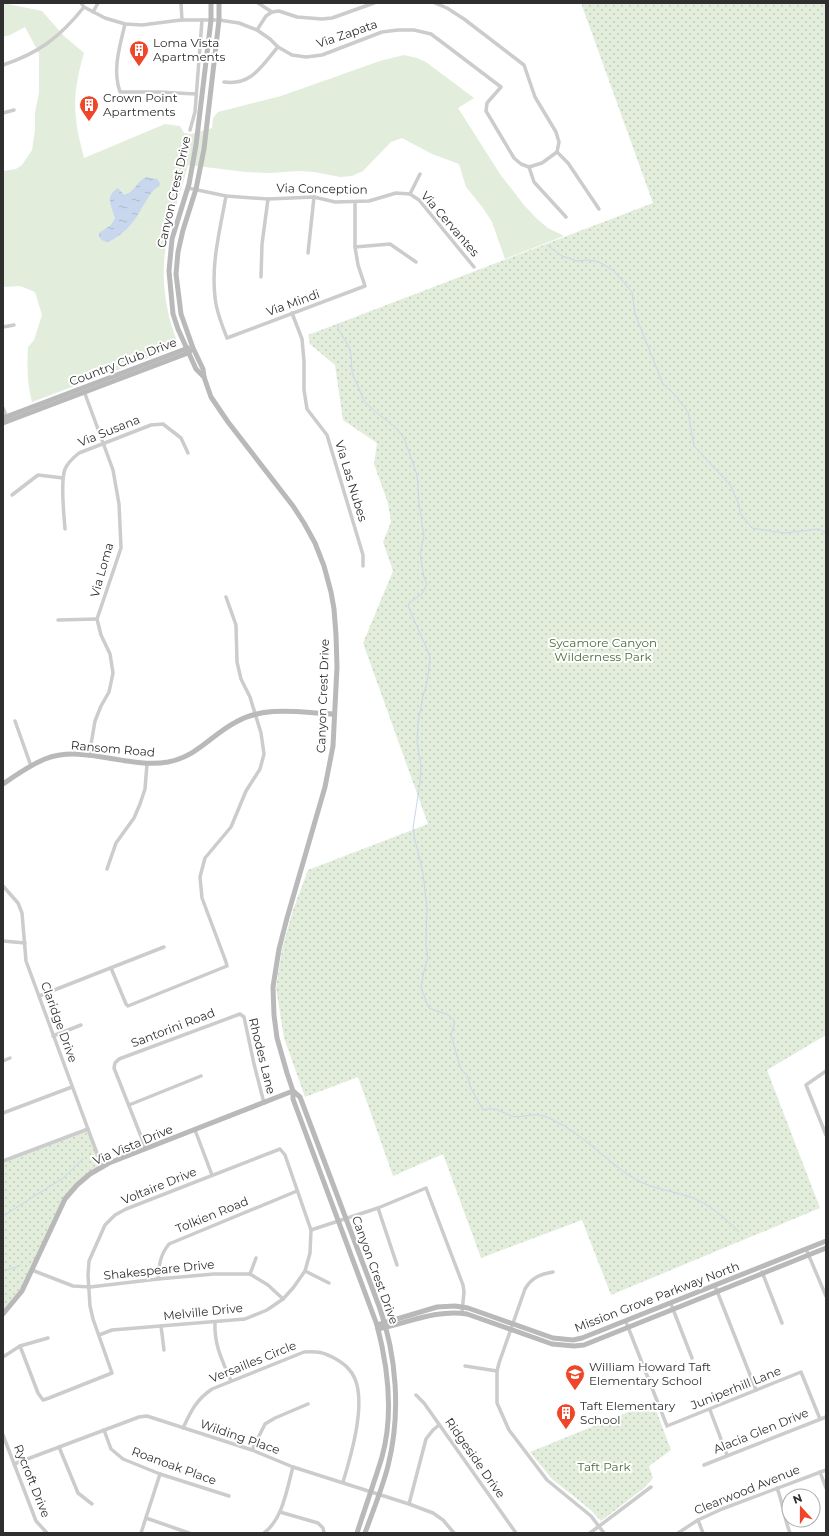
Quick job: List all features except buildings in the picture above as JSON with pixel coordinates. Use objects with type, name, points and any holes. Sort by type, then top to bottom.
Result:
[{"type":"main road","name":"Canyon Crest Drive","points":[[204,378],[196,369],[173,314],[168,271],[172,239],[188,188],[196,145],[211,3]]},
{"type":"main road","name":"Canyon Crest Drive","points":[[219,3],[204,149],[196,189],[180,244],[176,274],[181,314],[193,348],[203,369],[204,378],[211,397],[228,422],[293,506],[304,523],[324,566],[334,609],[337,667],[333,746],[325,787],[279,949],[273,987],[277,1038],[293,1091],[293,1099],[378,1327],[386,1362],[388,1414],[382,1457],[357,1533]]},
{"type":"main road","name":"Country Club Drive","points":[[5,420],[193,348]]},
{"type":"main road","name":"Ransom Road","points":[[3,784],[46,759],[69,754],[147,764],[170,761],[190,754],[204,746],[230,725],[255,714],[273,712],[334,714]]},
{"type":"main road","name":"Canyon Crest Drive","points":[[293,1091],[300,1097],[347,1219],[386,1325],[394,1365],[396,1389],[393,1439],[388,1465],[365,1533]]},
{"type":"main road","name":"Via Vista Drive","points":[[3,1314],[22,1291],[65,1199],[81,1182],[102,1167],[293,1091]]},
{"type":"main road","name":"Mission Grove Parkway North","points":[[511,1326],[552,1344],[574,1346],[592,1342],[674,1309],[760,1268],[826,1241]]},
{"type":"main road","name":"Mission Grove Parkway North","points":[[378,1327],[439,1313],[462,1311],[553,1338],[573,1340],[590,1336],[671,1304],[763,1273],[826,1248]]},
{"type":"street","name":"Via Zapata","points":[[81,3],[84,7],[105,18],[125,24],[142,25],[182,20],[218,20],[239,23],[257,30],[270,38],[278,47],[292,55],[306,57],[322,55],[382,32],[414,30],[431,34],[501,87],[487,103],[486,111],[514,158],[521,164],[529,167]]},
{"type":"street","points":[[93,12],[98,3]]},
{"type":"street","points":[[181,3],[182,20]]},
{"type":"street","points":[[258,3],[272,12]]},
{"type":"street","points":[[257,30],[266,16],[279,10],[297,17],[322,19],[332,18],[374,3]]},
{"type":"street","points":[[435,3],[447,8],[464,19],[524,65],[535,98],[556,132],[559,142],[557,152],[542,163],[529,167],[534,182],[566,217]]},
{"type":"street","points":[[3,65],[24,58],[40,49],[68,26],[84,7]]},
{"type":"street","points":[[190,130],[195,112],[202,20]]},
{"type":"street","points":[[125,24],[116,63],[116,77],[120,92],[196,94]]},
{"type":"street","points":[[224,82],[234,84],[244,81],[251,76],[278,47]]},
{"type":"street","points":[[3,113],[14,110]]},
{"type":"street","points":[[557,152],[568,163],[599,210]]},
{"type":"street","points":[[410,194],[420,174]]},
{"type":"street","name":"Via Conception","points":[[188,188],[226,196],[268,199],[314,197],[335,202],[369,201],[396,193],[410,194]]},
{"type":"street","name":"Via Cervantes","points":[[410,194],[419,200],[474,267]]},
{"type":"street","name":"Via Mindi","points":[[226,196],[215,252],[214,276],[215,298],[219,316],[227,338],[365,286],[358,265],[355,247]]},
{"type":"street","points":[[308,253],[314,197]]},
{"type":"street","points":[[261,277],[262,244],[268,199]]},
{"type":"street","points":[[355,202],[355,247],[390,244],[416,262]]},
{"type":"street","name":"Via Las Nubes","points":[[292,313],[302,339],[304,390],[307,409],[327,434],[363,555],[363,566]]},
{"type":"street","points":[[3,327],[14,325]]},
{"type":"street","name":"Via Loma","points":[[84,390],[113,470],[119,504],[121,548],[97,620]]},
{"type":"street","points":[[3,408],[5,420]]},
{"type":"street","name":"Via Susana","points":[[65,529],[63,478],[70,460],[79,453],[151,425],[163,424],[181,438],[188,453]]},
{"type":"street","points":[[12,495],[38,475],[63,478]]},
{"type":"street","points":[[111,968],[127,1006],[227,966],[203,902],[200,892],[200,877],[206,856],[231,826],[244,794],[262,765],[264,754],[263,741],[250,697],[241,679],[237,662],[236,625],[226,597]]},
{"type":"street","points":[[58,620],[97,620],[110,654],[113,673],[109,692],[95,721],[89,756]]},
{"type":"street","points":[[15,721],[32,766]]},
{"type":"street","points":[[106,869],[114,846],[134,818],[140,804],[145,788],[147,764]]},
{"type":"street","name":"Claridge Drive","points":[[3,886],[18,903],[22,913],[26,961],[102,1167]]},
{"type":"street","points":[[3,941],[25,943]]},
{"type":"street","points":[[39,996],[164,947]]},
{"type":"street","name":"Santorini Road","points":[[129,1105],[114,1068],[115,1063],[119,1059],[240,1014]]},
{"type":"street","name":"Rhodes Lane","points":[[240,1014],[245,1020],[264,1103]]},
{"type":"street","points":[[53,1036],[81,1025]]},
{"type":"street","points":[[3,1061],[10,1058]]},
{"type":"street","points":[[826,1071],[806,1085],[824,1124],[826,1135]]},
{"type":"street","points":[[146,1149],[129,1105],[201,1076]]},
{"type":"street","points":[[3,1113],[72,1087]]},
{"type":"street","points":[[3,1161],[88,1129]]},
{"type":"street","points":[[194,1130],[212,1175]]},
{"type":"street","name":"Voltaire Drive","points":[[20,1346],[38,1393],[43,1400],[112,1374],[93,1319],[90,1306],[90,1287],[88,1275],[89,1261],[105,1224],[115,1214],[126,1209],[280,1149]]},
{"type":"street","name":"Melville Drive","points":[[99,1335],[112,1330],[245,1319],[275,1306],[294,1288],[305,1271],[310,1253],[311,1230],[285,1154],[280,1149]]},
{"type":"street","points":[[311,1230],[378,1208],[426,1188],[463,1285],[464,1292],[462,1311]]},
{"type":"street","name":"Tolkien Road","points":[[158,1279],[159,1263],[162,1253],[169,1244],[297,1191]]},
{"type":"street","points":[[378,1208],[397,1265]]},
{"type":"street","points":[[806,1249],[826,1296]]},
{"type":"street","points":[[256,1258],[250,1274],[268,1285],[283,1299]]},
{"type":"street","points":[[760,1268],[782,1322]]},
{"type":"street","name":"Shakespeare Drive","points":[[32,1270],[73,1286],[90,1287],[214,1274],[250,1274]]},
{"type":"street","points":[[305,1271],[329,1283]]},
{"type":"street","points":[[553,1272],[537,1276],[529,1282],[511,1326],[497,1371],[497,1403],[509,1430],[547,1480],[582,1508],[604,1533]]},
{"type":"street","points":[[716,1289],[756,1390]]},
{"type":"street","points":[[671,1304],[692,1358]]},
{"type":"street","points":[[215,1322],[215,1334],[218,1351],[231,1380]]},
{"type":"street","points":[[626,1322],[629,1328]]},
{"type":"street","points":[[161,1326],[164,1350]]},
{"type":"street","name":"Juniperhill Lane","points":[[629,1328],[667,1426],[710,1410],[801,1372],[820,1419]]},
{"type":"street","points":[[3,1357],[20,1346],[48,1338]]},
{"type":"street","name":"Versailles Circle","points":[[183,1428],[194,1405],[203,1395],[212,1389],[231,1380],[304,1352],[316,1351],[326,1353],[344,1364],[349,1369],[355,1379],[358,1398],[356,1431],[350,1460],[343,1482]]},
{"type":"street","points":[[465,1366],[497,1371]]},
{"type":"street","name":"Ridgeside Drive","points":[[416,1395],[424,1403],[516,1533]]},
{"type":"street","points":[[252,1450],[265,1424],[275,1418],[308,1404]]},
{"type":"street","points":[[710,1410],[727,1455]]},
{"type":"street","name":"Wilding Place","points":[[14,1464],[138,1417],[147,1416],[252,1450],[293,1467],[343,1482],[433,1513],[443,1520],[454,1533]]},
{"type":"street","name":"Alacia Glen Drive","points":[[704,1465],[826,1416]]},
{"type":"street","points":[[409,1504],[426,1439],[439,1425]]},
{"type":"street","name":"Roanoak Place","points":[[104,1430],[111,1449],[123,1459],[160,1474],[229,1496]]},
{"type":"street","name":"Rycroft Drive","points":[[3,1435],[36,1521],[46,1533]]},
{"type":"street","points":[[59,1447],[78,1493],[92,1504]]},
{"type":"street","points":[[264,1533],[272,1528],[280,1512],[293,1467]]},
{"type":"street","name":"Clearwood Avenue","points":[[678,1533],[698,1520],[722,1509],[826,1470]]},
{"type":"street","points":[[820,1472],[826,1488]]},
{"type":"street","points":[[141,1533],[160,1474]]},
{"type":"street","points":[[590,1533],[651,1487]]},
{"type":"street","points":[[778,1488],[783,1501],[786,1524],[790,1533]]},
{"type":"street","points":[[280,1512],[318,1524],[323,1528],[324,1533]]},
{"type":"street","points":[[146,1518],[189,1533]]},
{"type":"street","points":[[698,1520],[703,1533]]},
{"type":"green space","points":[[3,3],[42,11],[64,36],[84,53],[78,77],[75,110],[77,128],[84,158],[165,124],[180,126],[184,133],[191,134],[212,128],[213,118],[218,112],[281,96],[380,61],[404,55],[426,62],[474,98],[458,108],[500,174],[537,219],[548,228],[564,236],[505,259],[492,222],[466,187],[459,164],[432,154],[402,138],[391,142],[363,171],[352,176],[340,177],[299,171],[270,173],[246,172],[188,165],[172,219],[164,257],[164,286],[166,301],[178,347],[32,402],[29,388],[28,347],[34,340],[42,315],[35,292],[20,286],[3,287],[3,171],[16,169],[22,165],[32,150],[35,130],[35,112],[39,93],[39,53],[25,27],[3,37]]},
{"type":"green space","name":"Sycamore Canyon Wilderness Park","points":[[581,3],[826,3],[826,1035],[767,1070],[820,1208],[611,1295],[582,1220],[481,1258],[443,1154],[393,1176],[358,1077],[305,1097],[284,1038],[276,988],[282,949],[293,910],[308,870],[428,824],[363,643],[393,571],[383,542],[391,522],[388,503],[374,464],[377,443],[343,420],[335,365],[310,344],[308,335],[653,203]]},
{"type":"green space","points":[[89,1128],[104,1165],[70,1194],[26,1284],[3,1315],[3,1160]]},
{"type":"green space","name":"Taft Park","points":[[653,1402],[671,1450],[649,1466],[653,1478],[644,1488],[601,1521],[591,1510],[552,1479],[530,1452]]},
{"type":"water","points":[[146,177],[157,179],[160,183],[159,186],[152,192],[137,216],[124,232],[112,240],[107,242],[103,241],[99,237],[99,233],[111,225],[115,218],[110,202],[111,195],[118,188],[124,195],[128,194]]},
{"type":"waterway","points":[[547,245],[562,256],[577,261],[589,260],[599,262],[614,271],[632,292],[635,314],[663,384],[675,395],[688,412],[694,446],[731,486],[739,505],[740,513],[752,528],[784,533],[819,529],[826,533]]},
{"type":"waterway","points":[[338,324],[338,329],[349,347],[352,372],[364,401],[397,429],[404,438],[417,475],[419,503],[424,536],[420,554],[424,577],[427,584],[422,594],[410,602],[408,606],[430,658],[427,683],[418,723],[417,742],[421,765],[420,783],[413,828],[423,873],[427,908],[426,944],[428,958],[421,988],[429,1008],[448,1015],[455,1021],[451,1035],[461,1070],[467,1075],[471,1088],[483,1110],[495,1109],[514,1117],[538,1115],[551,1119],[575,1133],[616,1166],[637,1180],[650,1186],[690,1197],[704,1203],[728,1221],[739,1232]]},
{"type":"waterway","points":[[3,1216],[63,1178],[83,1159]]},
{"type":"waterway","points":[[3,1271],[20,1266]]},
{"type":"place","name":"Loma Vista Apartments","points":[[139,67]]},
{"type":"place","name":"Crown Point Apartments","points":[[89,122]]},
{"type":"place","name":"William Howard Taft Elementary School","points":[[575,1391]]},
{"type":"place","name":"Taft Elementary School","points":[[566,1430]]}]
